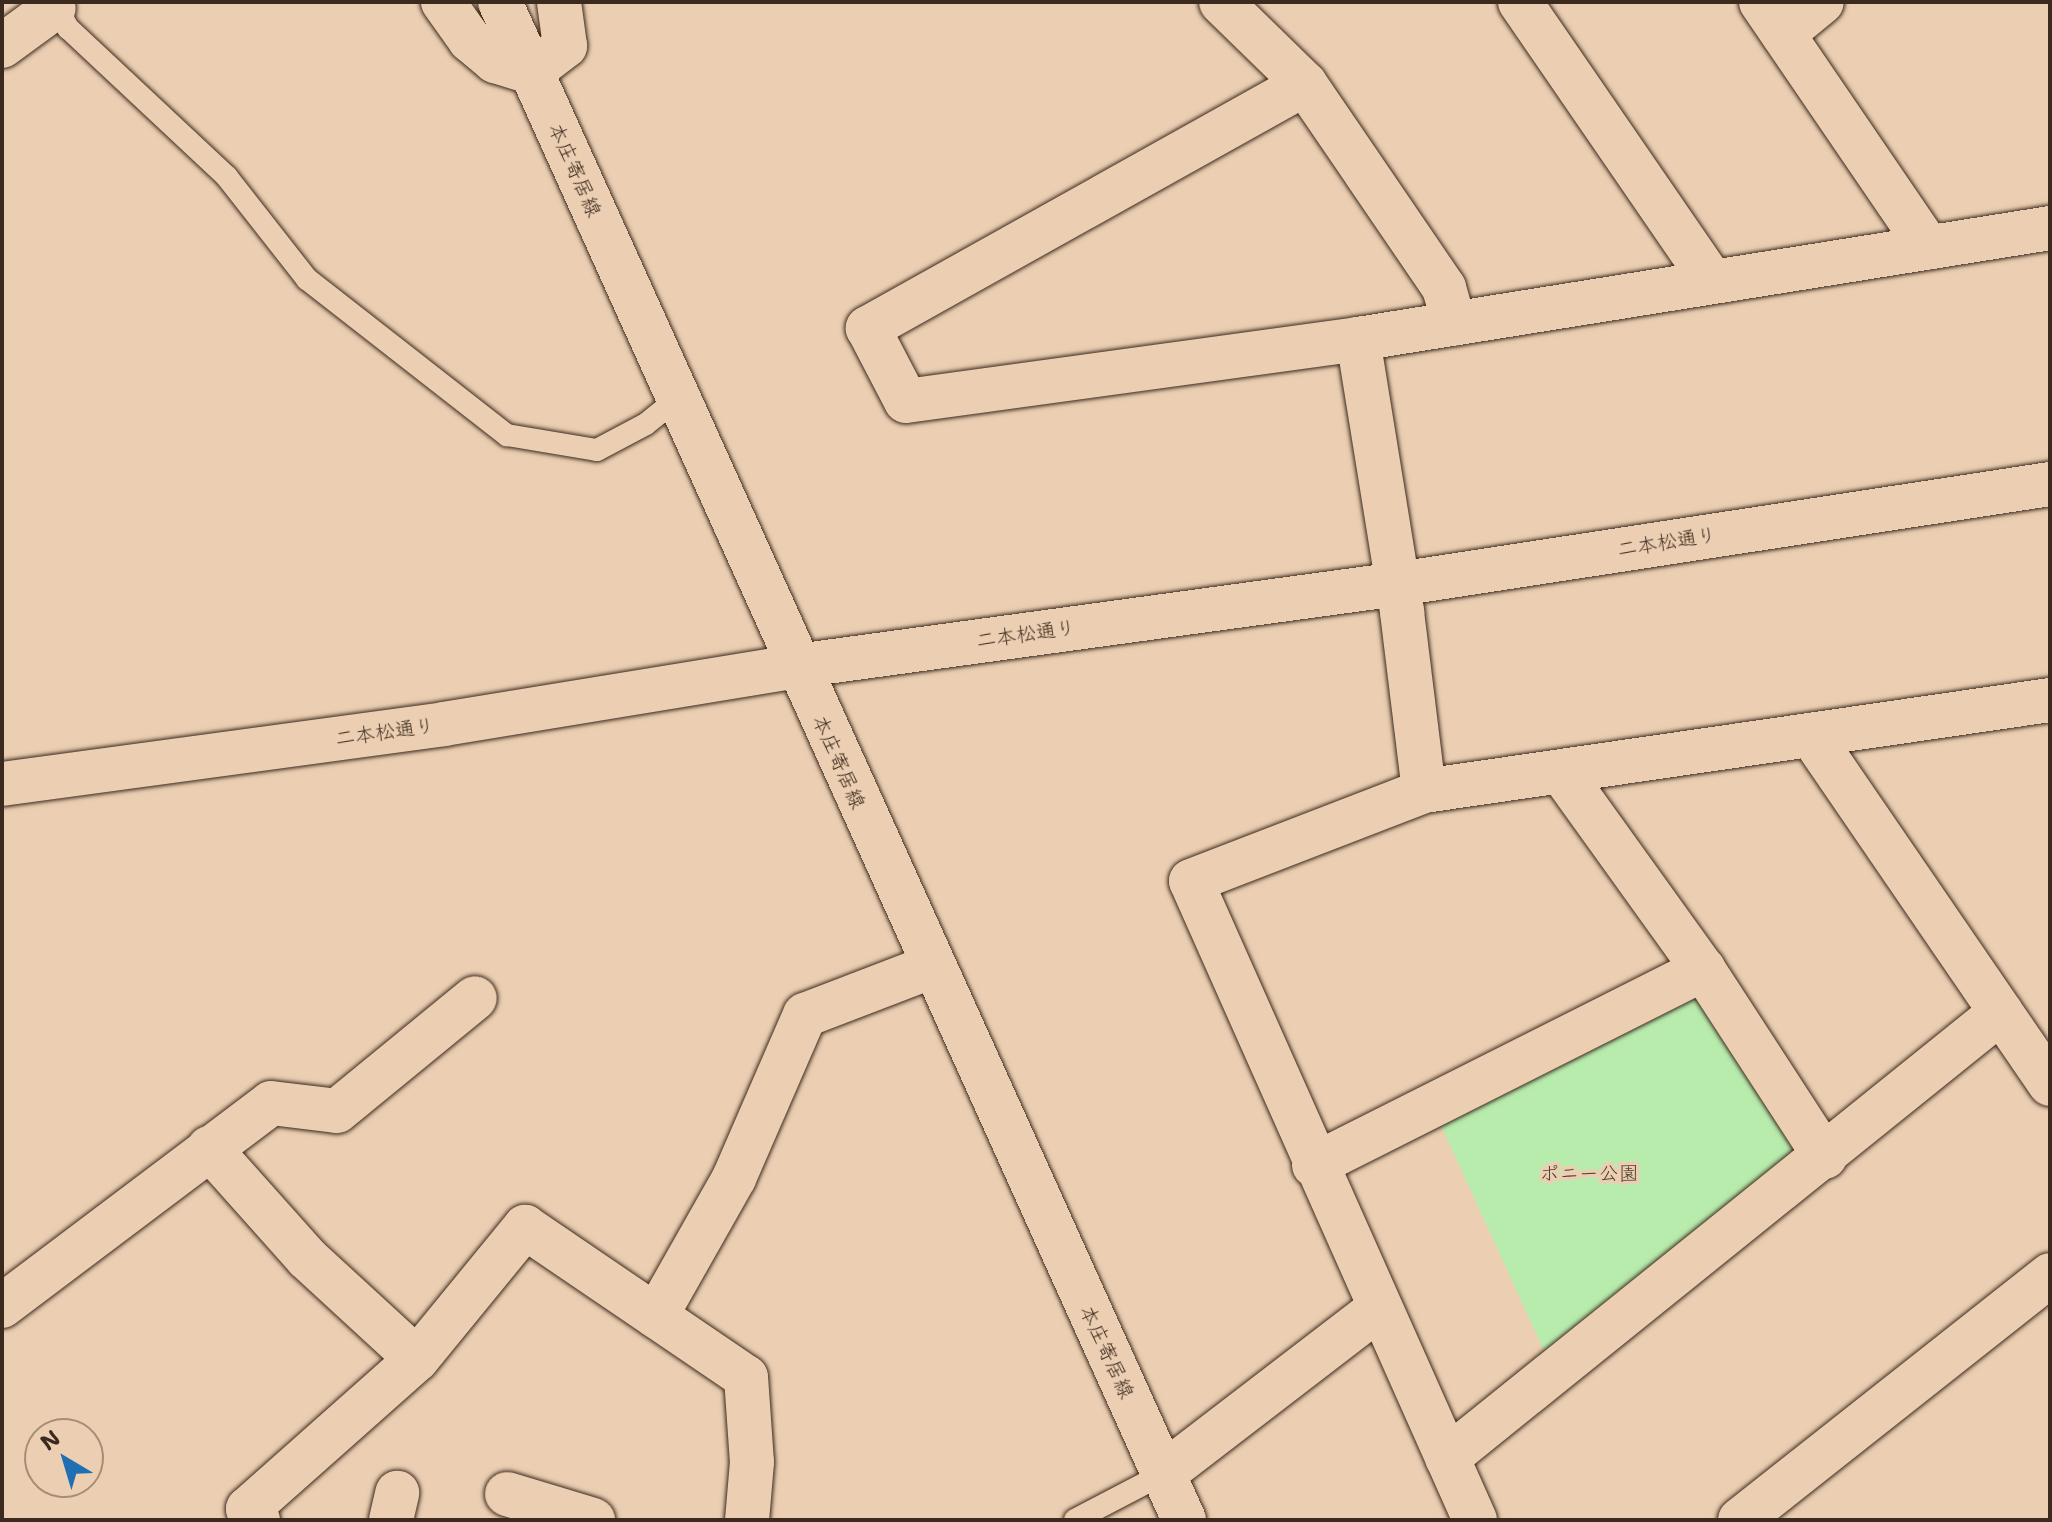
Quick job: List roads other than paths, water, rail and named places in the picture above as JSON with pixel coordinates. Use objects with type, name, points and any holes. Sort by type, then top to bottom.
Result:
[{"type":"street","points":[[443,2],[470,40],[495,61],[531,72],[565,46],[559,2]]},
{"type":"street","name":"本庄寄居線","points":[[500,2],[930,967],[1184,1520]]},
{"type":"street","points":[[1221,2],[1305,84],[1444,288],[1454,324]]},
{"type":"street","points":[[1520,2],[1711,280]]},
{"type":"street","points":[[1822,2],[1772,18],[1928,247]]},
{"type":"street","points":[[2,46],[54,5]]},
{"type":"street","points":[[1305,84],[868,328],[906,401],[1358,339],[2050,228]]},
{"type":"street","points":[[1358,339],[1398,584],[1424,791]]},
{"type":"street","name":"二本松通り","points":[[2,784],[444,724],[797,666],[1398,584],[2050,484]]},
{"type":"street","points":[[1475,1520],[1314,1165],[1191,881],[1424,791],[2050,700]]},
{"type":"street","points":[[1811,735],[2050,1084]]},
{"type":"street","points":[[1562,773],[1703,969],[1825,1157]]},
{"type":"street","points":[[656,1316],[734,1178],[805,1015],[930,967]]},
{"type":"street","points":[[1314,1165],[1703,969]]},
{"type":"street","points":[[2,1306],[271,1103],[337,1111],[475,998]]},
{"type":"street","points":[[1447,1458],[1825,1157],[2001,1012]]},
{"type":"street","points":[[209,1148],[307,1258],[417,1359]]},
{"type":"street","points":[[258,1520],[248,1509],[417,1359],[525,1227],[746,1377],[752,1462],[747,1520]]},
{"type":"street","points":[[1740,1520],[2050,1275]]},
{"type":"street","points":[[1163,1474],[1379,1308]]},
{"type":"street","points":[[507,1494],[593,1520]]},
{"type":"lane","points":[[54,5],[130,89],[227,177],[307,279],[507,435],[597,450],[646,424],[676,400]]},
{"type":"lane","points":[[1075,1520],[1163,1474]]},
{"type":"park label","name":"ポニー公園","points":[[1589,1173]]}]
